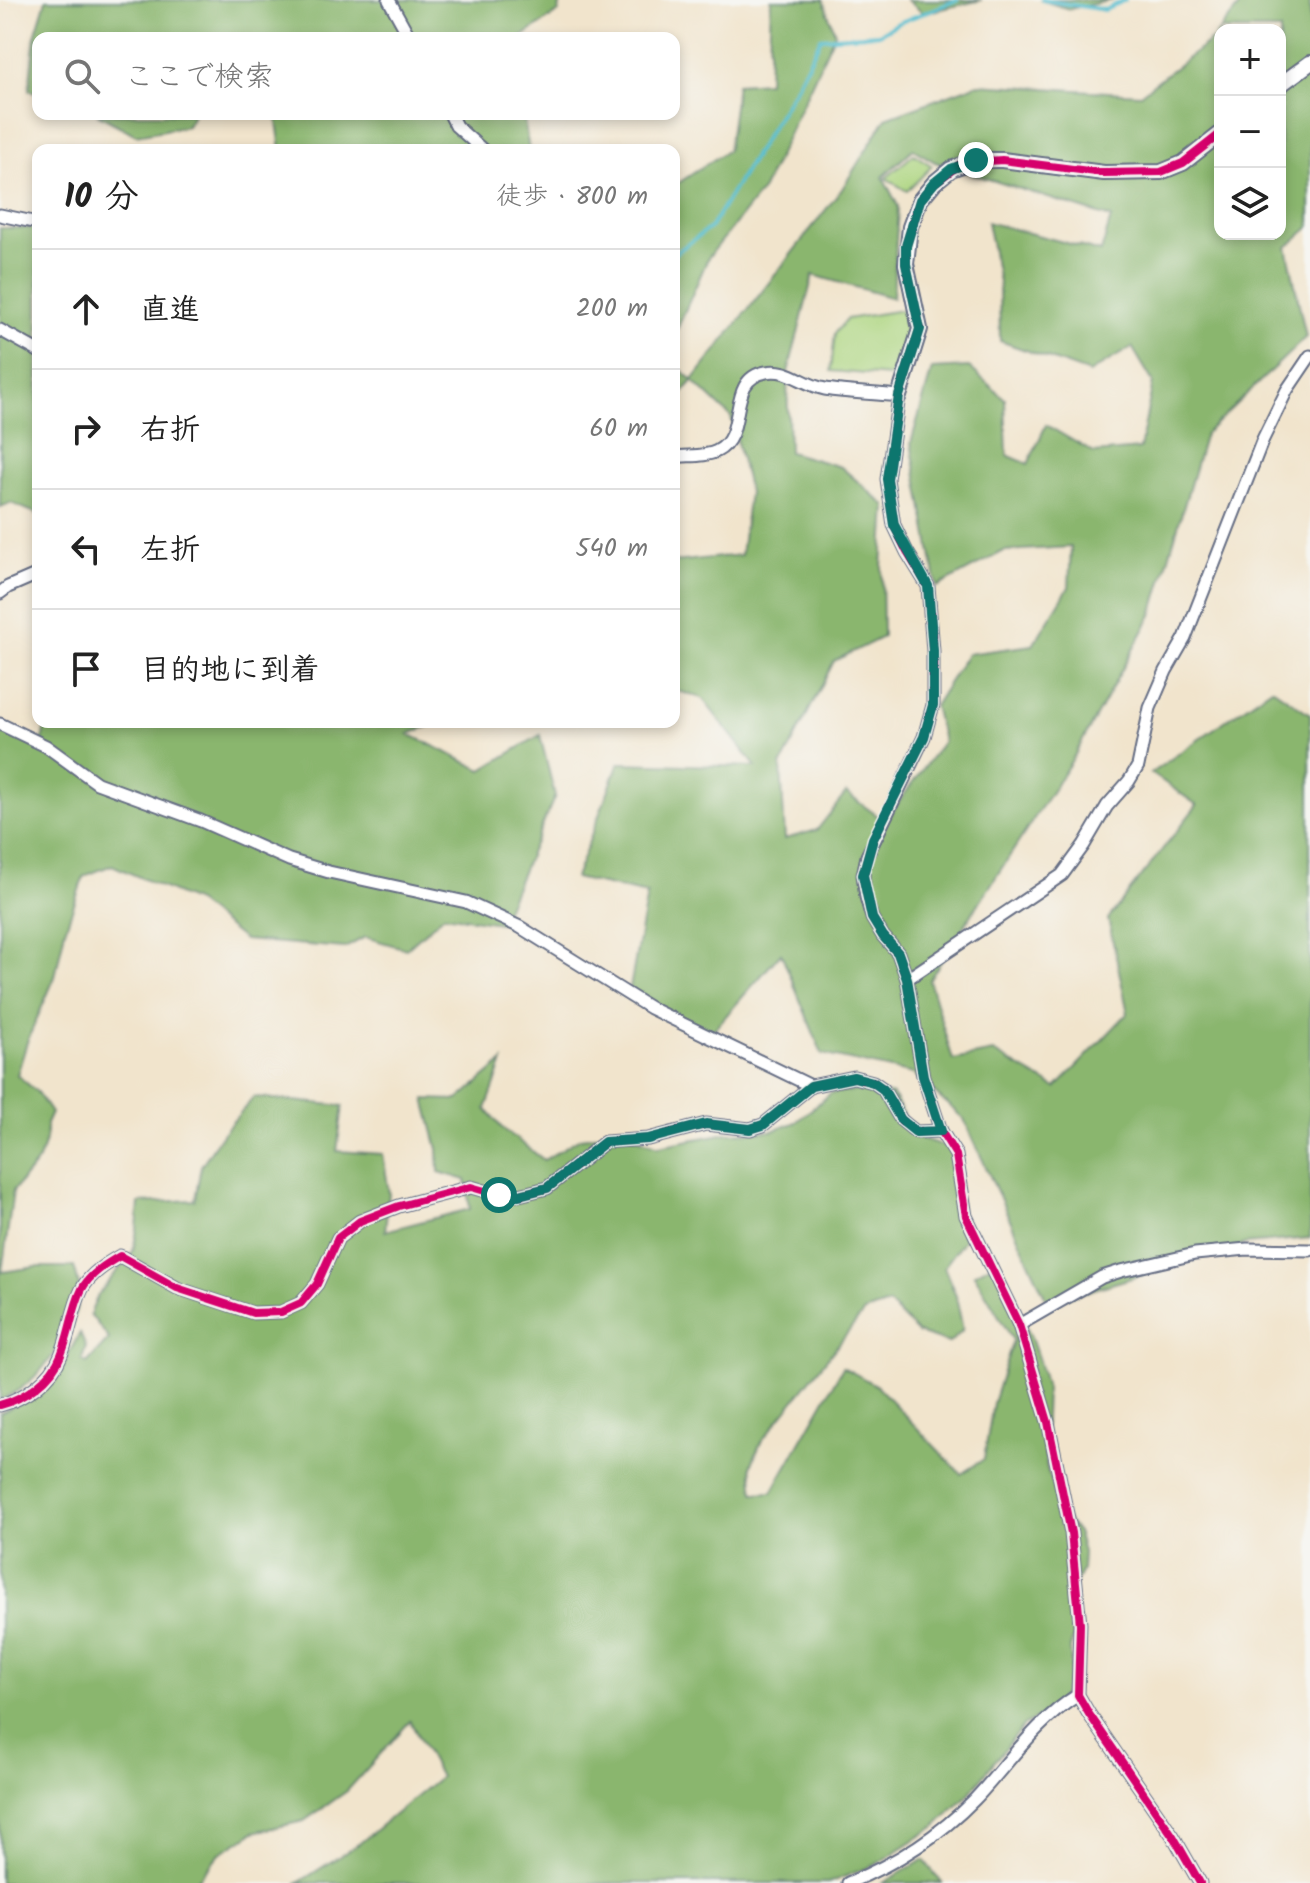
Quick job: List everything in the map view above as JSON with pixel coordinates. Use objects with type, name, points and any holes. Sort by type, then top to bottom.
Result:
[{"type":"street","points":[[389,0],[407,32]]},
{"type":"street","points":[[1286,81],[1310,63]]},
{"type":"street","points":[[453,120],[476,144]]},
{"type":"street","points":[[1200,1883],[1173,1836],[1078,1695],[1080,1624],[1071,1533],[1048,1422],[1019,1325],[966,1216],[956,1155],[941,1131],[923,1076],[907,979],[898,953],[872,918],[863,875],[873,839],[924,737],[933,705],[928,586],[894,525],[887,479],[899,396],[920,329],[906,264],[906,246],[920,200],[951,169],[976,160],[1002,160],[1104,173],[1161,172],[1183,163],[1214,139]]},
{"type":"street","points":[[0,215],[32,222]]},
{"type":"street","points":[[0,330],[32,348]]},
{"type":"street","points":[[907,979],[1062,875],[1107,806],[1129,781],[1138,766],[1150,708],[1185,638],[1263,439],[1287,390],[1310,356]]},
{"type":"street","points":[[680,456],[715,452],[724,446],[731,438],[744,385],[751,377],[764,372],[781,370],[821,388],[899,396]]},
{"type":"street","points":[[0,593],[32,577]]},
{"type":"street","points":[[0,724],[46,746],[97,783],[201,821],[289,860],[329,872],[466,902],[520,927],[650,1008],[811,1086]]},
{"type":"street","points":[[0,1405],[27,1394],[53,1368],[60,1358],[83,1287],[101,1267],[120,1256],[177,1288],[253,1313],[281,1312],[301,1303],[317,1284],[338,1238],[360,1221],[399,1206],[471,1187],[499,1195],[519,1195],[547,1188],[605,1142],[648,1139],[706,1124],[750,1129],[763,1125],[811,1086],[854,1077],[873,1082],[883,1089],[901,1120],[916,1132],[941,1131]]},
{"type":"street","points":[[1019,1325],[1102,1277],[1121,1271],[1195,1254],[1247,1249],[1310,1250]]},
{"type":"street","points":[[848,1883],[903,1857],[946,1826],[974,1800],[1056,1709],[1078,1695]]},
{"type":"green space","points":[[46,0],[561,0],[559,12],[529,32],[36,32]]},
{"type":"green space","points":[[771,0],[823,0],[835,33],[763,189],[708,258],[680,322],[680,182],[728,150],[737,84],[768,82]]},
{"type":"green space","points":[[907,0],[982,0],[923,13]]},
{"type":"green space","points":[[1040,0],[1113,0],[1069,9]]},
{"type":"green space","points":[[1244,0],[1310,0],[1310,227],[1287,247],[1306,337],[1205,434],[1152,615],[1072,760],[929,980],[953,1060],[993,1052],[1056,1088],[1128,1013],[1108,919],[1197,805],[1151,773],[1272,688],[1310,714],[1310,1238],[1245,1244],[1048,1303],[964,1119],[913,1074],[822,1054],[781,953],[711,1033],[629,994],[647,894],[575,878],[619,763],[756,767],[702,698],[680,692],[680,561],[741,555],[749,492],[731,417],[693,381],[680,396],[680,369],[693,380],[842,189],[886,118],[978,84],[1140,94],[1214,38],[1214,240],[1286,240],[1286,24],[1225,24]],"holes":[[[913,149],[935,162],[1111,218],[1101,252],[987,222],[999,282],[1000,341],[1089,373],[1132,347],[1153,382],[1140,449],[1094,453],[1046,425],[1028,464],[1007,455],[1005,399],[969,367],[932,369],[911,443],[937,587],[1004,551],[1071,547],[1069,587],[1033,645],[967,654],[934,706],[943,741],[885,821],[846,793],[817,830],[785,839],[781,766],[834,661],[883,637],[882,566],[886,506],[841,467],[789,452],[787,376],[813,275],[893,298],[898,206],[883,177]]]},
{"type":"green space","points":[[32,63],[32,91],[29,90]]},
{"type":"green space","points":[[108,120],[190,120],[187,126],[136,135]]},
{"type":"green space","points":[[277,120],[524,120],[528,144],[280,144]]},
{"type":"green space","points":[[914,154],[932,166],[907,191],[886,178]]},
{"type":"green space","points":[[0,228],[32,228],[32,512],[11,503],[0,507]]},
{"type":"green space","points":[[902,310],[907,343],[890,376],[831,371],[835,333],[847,319]]},
{"type":"green space","points":[[0,725],[40,750],[45,728],[424,728],[409,734],[482,770],[540,735],[555,796],[500,923],[444,915],[406,949],[365,937],[345,948],[244,940],[196,902],[112,865],[84,876],[65,930],[55,977],[28,1039],[17,1075],[36,1091],[51,1113],[39,1160],[13,1191],[2,1272],[36,1267],[74,1267],[79,1288],[77,1307],[63,1340],[41,1370],[14,1393],[0,1400]]},
{"type":"green space","points":[[503,1062],[486,1109],[501,1127],[544,1160],[580,1138],[622,1132],[659,1146],[727,1133],[772,1131],[796,1122],[831,1093],[869,1090],[893,1095],[914,1136],[950,1148],[957,1170],[964,1240],[944,1267],[956,1296],[963,1330],[949,1343],[918,1333],[889,1304],[864,1312],[761,1442],[751,1466],[754,1493],[772,1492],[843,1367],[877,1386],[961,1474],[984,1459],[993,1403],[1013,1340],[974,1274],[993,1263],[1030,1335],[1039,1361],[1046,1388],[1044,1444],[1047,1468],[1062,1515],[1077,1532],[1083,1552],[1082,1570],[1070,1595],[1075,1632],[1070,1648],[1072,1677],[1065,1694],[1042,1715],[1022,1727],[968,1795],[936,1826],[875,1865],[828,1883],[298,1883],[360,1843],[440,1777],[410,1721],[347,1791],[304,1821],[254,1832],[220,1853],[195,1883],[0,1883],[0,1413],[39,1393],[61,1367],[80,1333],[86,1346],[82,1360],[87,1363],[109,1339],[90,1314],[98,1295],[133,1251],[139,1203],[195,1200],[201,1166],[222,1134],[254,1097],[343,1106],[337,1151],[383,1154],[389,1193],[385,1231],[470,1209],[466,1180],[439,1172],[438,1149],[425,1099],[458,1100]]},
{"type":"green space","points":[[923,1860],[942,1883],[883,1883]]},
{"type":"waterway","points":[[680,250],[711,227],[797,85],[821,38],[879,34],[898,23],[957,0]]},
{"type":"waterway","points":[[1042,0],[1105,10],[1125,0]]},
{"type":"cycle path","points":[[1200,1883],[1173,1836],[1078,1695],[1080,1624],[1071,1533],[1048,1422],[1019,1325],[966,1216],[956,1155],[941,1131],[923,1076],[907,979],[898,953],[872,918],[863,875],[873,839],[924,737],[933,705],[928,586],[894,525],[887,479],[899,396],[920,329],[906,264],[906,246],[920,200],[934,183],[962,163],[1002,160],[1104,173],[1161,172],[1183,163],[1214,139]]},
{"type":"cycle path","points":[[0,1405],[27,1393],[51,1372],[64,1347],[82,1289],[94,1274],[120,1256],[177,1288],[253,1313],[281,1312],[301,1303],[317,1284],[338,1238],[360,1221],[399,1206],[471,1187],[499,1195],[519,1195],[547,1188],[605,1142],[648,1139],[706,1124],[750,1129],[763,1125],[811,1086],[854,1077],[873,1082],[883,1089],[901,1120],[916,1132],[941,1131]]},
{"type":"route","points":[[499,1195],[519,1195],[547,1188],[605,1142],[648,1139],[706,1124],[750,1129],[763,1125],[811,1086],[854,1077],[873,1082],[883,1089],[901,1120],[916,1132],[941,1131],[923,1076],[907,979],[898,953],[872,918],[863,875],[873,839],[924,737],[933,705],[928,586],[894,525],[887,479],[899,396],[920,329],[906,264],[906,246],[920,200],[951,169],[976,160]]}]
